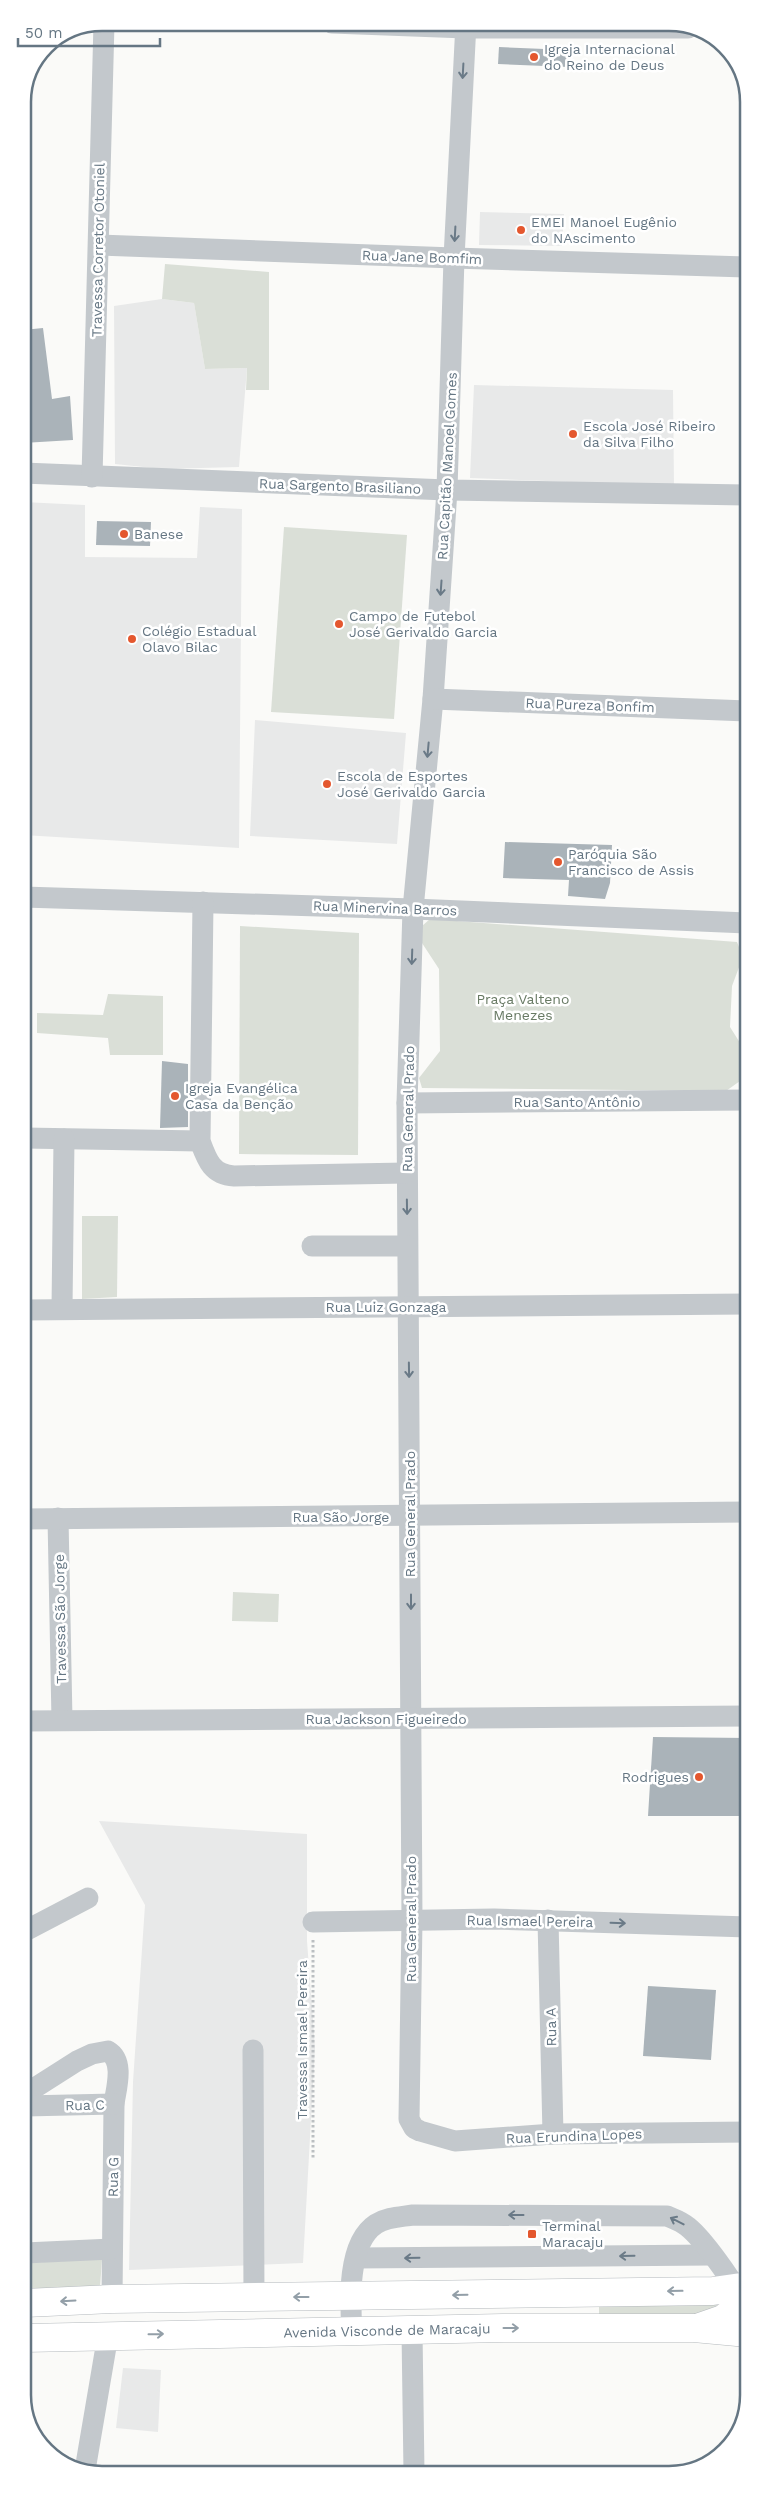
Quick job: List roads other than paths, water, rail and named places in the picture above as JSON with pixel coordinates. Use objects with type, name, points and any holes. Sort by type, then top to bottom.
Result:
[{"type":"main road","points":[[31,2303],[112,2299],[254,2297],[740,2294]]},
{"type":"main road","points":[[694,2328],[717,2323],[740,2294]]},
{"type":"main road","name":"Avenida Visconde de Maracaju","points":[[31,2338],[503,2328],[694,2328],[740,2332]]},
{"type":"street","name":"Travessa Corretor Otoniel","points":[[92,477],[104,31]]},
{"type":"street","name":"Rua Capitão Manoel Gomes","points":[[413,909],[433,700],[448,490],[454,258],[466,31]]},
{"type":"street","name":"Rua Jane Bomfim","points":[[98,245],[740,267]]},
{"type":"street","name":"Rua Sargento Brasiliano","points":[[31,473],[448,490],[740,495]]},
{"type":"street","name":"Rua Pureza Bonfim","points":[[433,700],[740,711]]},
{"type":"street","name":"Rua Minervina Barros","points":[[31,897],[413,909],[740,923]]},
{"type":"street","points":[[203,902],[200,1141],[207,1162],[224,1176],[406,1173]]},
{"type":"street","name":"Rua General Prado","points":[[408,2119],[412,1920],[412,1719],[406,1173],[413,909]]},
{"type":"street","name":"Rua Santo Antônio","points":[[407,1103],[740,1100]]},
{"type":"street","points":[[31,1138],[200,1141]]},
{"type":"street","points":[[62,1310],[64,1139]]},
{"type":"street","points":[[312,1246],[407,1246]]},
{"type":"street","name":"Rua Luiz Gonzaga","points":[[31,1310],[740,1304]]},
{"type":"street","name":"Rua São Jorge","points":[[31,1518],[740,1512]]},
{"type":"street","name":"Travessa São Jorge","points":[[58,1518],[62,1720]]},
{"type":"street","name":"Rua Jackson Figueiredo","points":[[31,1721],[740,1716]]},
{"type":"street","points":[[31,1929],[88,1898]]},
{"type":"street","name":"Rua Ismael Pereira","points":[[313,1922],[548,1920],[740,1927]]},
{"type":"street","name":"Rua A","points":[[548,1920],[553,2134]]},
{"type":"street","points":[[253,2050],[254,2297]]},
{"type":"street","name":"Rua C","points":[[31,2092],[77,2061],[92,2054],[108,2051],[112,2054],[117,2064],[114,2104],[31,2093]]},
{"type":"street","name":"Rua G","points":[[112,2299],[114,2104]]},
{"type":"street","name":"Rua Erundina Lopes","points":[[408,2119],[414,2128],[420,2131],[455,2141],[553,2134],[740,2132]]},
{"type":"street","points":[[352,2330],[349,2296],[361,2240],[370,2229],[388,2219],[413,2215],[667,2216],[687,2226],[740,2294]]},
{"type":"street","points":[[31,2253],[112,2249]]},
{"type":"street","points":[[356,2258],[711,2255]]},
{"type":"street","points":[[412,2331],[414,2466]]},
{"type":"street","points":[[86,2464],[108,2335]]},
{"type":"place","name":"Igreja Internacional do Reino de Deus","points":[[534,57]]},
{"type":"place","name":"EMEI Manoel Eugênio do NAscimento","points":[[521,230]]},
{"type":"place","name":"Escola José Ribeiro da Silva Filho","points":[[573,434]]},
{"type":"place","name":"Banese","points":[[124,534]]},
{"type":"place","name":"Campo de Futebol José Gerivaldo Garcia","points":[[339,624]]},
{"type":"place","name":"Colégio Estadual Olavo Bilac","points":[[132,639]]},
{"type":"place","name":"Escola de Esportes José Gerivaldo Garcia","points":[[327,784]]},
{"type":"place","name":"Paróquia São Francisco de Assis","points":[[558,862]]},
{"type":"place","name":"Igreja Evangélica Casa da Benção","points":[[175,1096]]},
{"type":"place","name":"Rodrigues","points":[[699,1777]]},
{"type":"place","name":"Terminal Maracaju","points":[[532,2234]]},
{"type":"park label","name":"Praça Valteno Menezes","points":[[523,1008]]}]
